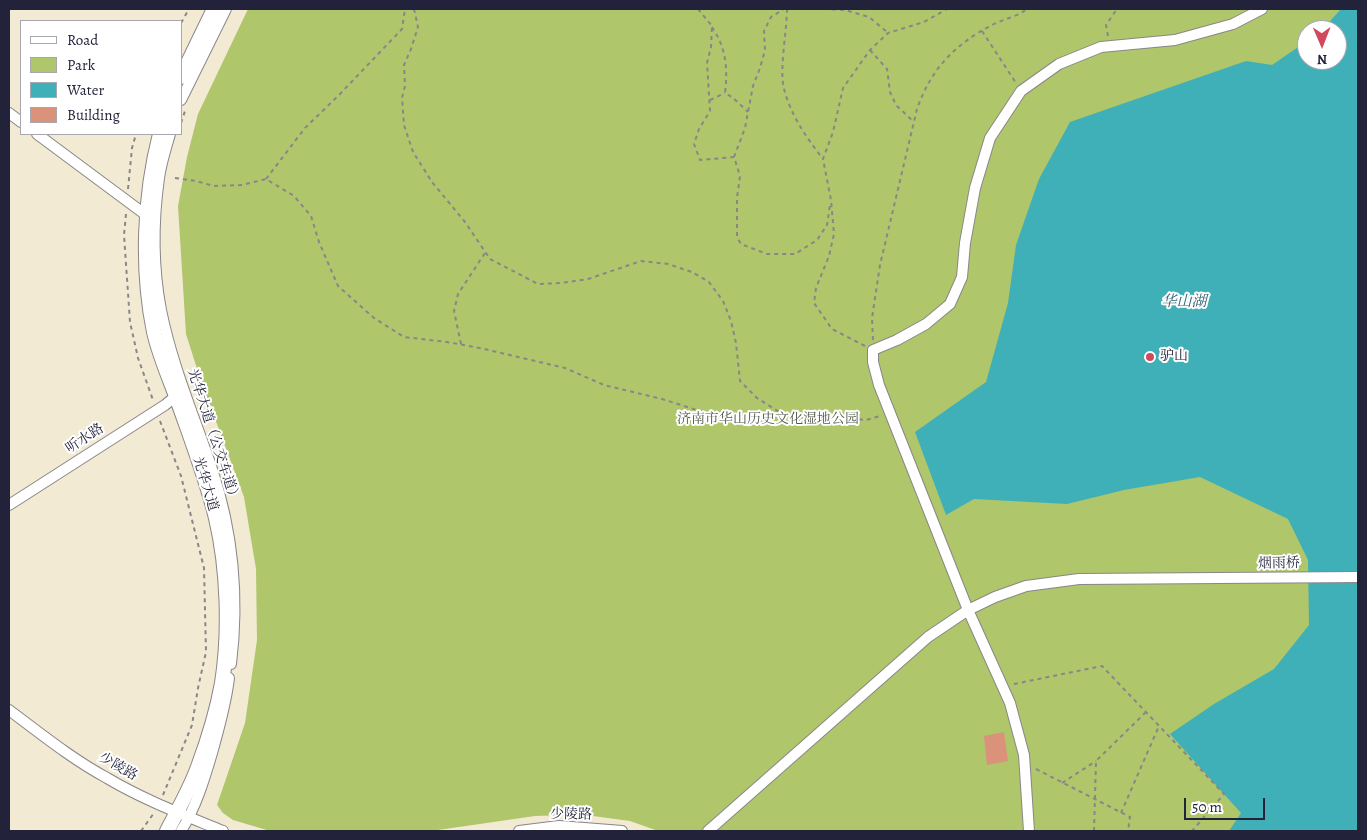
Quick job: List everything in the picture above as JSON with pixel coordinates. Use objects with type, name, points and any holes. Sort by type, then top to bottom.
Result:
[{"type":"main road","points":[[182,75],[214,9]]},
{"type":"main road","name":"光华大道","points":[[160,135],[150,174],[146,215],[149,294],[154,333],[206,484],[216,520],[227,600],[222,684],[183,815],[167,831]]},
{"type":"street","points":[[182,98],[226,9]]},
{"type":"street","points":[[1029,831],[1024,755],[1010,703],[968,610],[879,385],[873,362],[873,350],[897,340],[926,324],[950,304],[962,277],[965,243],[975,188],[990,138],[1021,91],[1059,64],[1101,47],[1175,40],[1233,24],[1262,9]]},
{"type":"street","points":[[9,113],[20,121]]},
{"type":"street","points":[[38,135],[146,215]]},
{"type":"street","name":"光华大道（公交车道）","points":[[170,135],[159,176],[156,201],[156,264],[161,309],[171,353],[212,470],[228,532],[232,562],[235,632],[226,704],[204,780],[183,815],[181,831]]},
{"type":"street","name":"听水路","points":[[9,505],[165,405],[176,396]]},
{"type":"street","name":"烟雨桥","points":[[708,831],[928,637],[968,610],[995,597],[1026,586],[1070,580],[1134,577],[1201,579],[1358,577]]},
{"type":"street","name":"少陵路","points":[[9,710],[55,744],[107,778],[159,805],[223,831]]},
{"type":"street","name":"少陵路","points":[[519,831],[559,826],[622,831]]},
{"type":"path","points":[[182,21],[188,9]]},
{"type":"path","points":[[175,178],[214,186],[242,185],[266,179],[305,128],[402,29],[405,9]]},
{"type":"path","points":[[414,9],[418,27],[404,65],[405,86],[402,98],[404,125],[413,152],[432,182],[465,222],[490,259],[538,284],[588,279],[641,261],[668,264],[692,272],[709,282],[722,301],[731,321],[736,342],[740,381],[757,398],[784,414]]},
{"type":"path","points":[[698,9],[720,38],[727,64],[725,93]]},
{"type":"path","points":[[831,200],[827,225],[817,240],[795,254],[767,254],[741,244],[737,237],[737,198],[740,176],[734,157],[745,128],[753,86],[765,50],[764,31],[771,17],[786,9],[787,28],[783,59],[783,88],[799,126],[824,159],[831,200],[834,234],[829,256],[816,288],[814,303],[832,329],[873,350],[872,318],[880,265],[914,122],[924,88],[935,71],[961,45],[1027,9]]},
{"type":"path","points":[[819,9],[845,10],[869,17],[888,33]]},
{"type":"path","points":[[824,159],[833,132],[843,88],[870,50],[888,33],[924,22],[947,9]]},
{"type":"path","points":[[1109,41],[1106,25],[1117,9]]},
{"type":"path","points":[[712,26],[711,47],[707,63],[710,112],[699,129],[694,144],[700,160],[734,157]]},
{"type":"path","points":[[982,32],[1021,91]]},
{"type":"path","points":[[870,50],[887,69],[890,92],[896,105],[914,122]]},
{"type":"path","points":[[725,93],[748,112]]},
{"type":"path","points":[[710,100],[725,93]]},
{"type":"path","points":[[266,179],[294,196],[311,216],[319,242],[338,286],[374,318],[404,337],[461,344],[565,368],[604,385],[662,399],[700,411],[831,416],[866,420],[890,413]]},
{"type":"path","points":[[461,344],[454,310],[458,294],[485,253]]},
{"type":"path","points":[[141,831],[159,805],[192,725],[206,652],[205,600]]},
{"type":"path","points":[[1003,686],[1102,666],[1224,794],[1192,831]]},
{"type":"path","points":[[1062,783],[1096,761],[1146,712]]},
{"type":"path","points":[[1122,813],[1159,726]]},
{"type":"path","points":[[1094,831],[1096,761]]},
{"type":"path","points":[[1024,763],[1130,817],[1128,831]]},
{"type":"green space","name":"济南市华山历史文化湿地公园","points":[[248,9],[1358,9],[1358,831],[658,831],[630,821],[568,815],[535,816],[431,831],[270,831],[233,820],[223,813],[217,805],[245,723],[257,640],[256,569],[244,497],[200,378],[186,334],[178,206],[187,157],[198,114]]},
{"type":"water","name":"华山湖","points":[[1341,9],[1358,9],[1358,831],[1229,831],[1241,813],[1170,734],[1214,704],[1274,669],[1309,625],[1308,560],[1288,519],[1200,477],[1124,490],[1067,504],[974,499],[946,515],[915,432],[986,382],[1008,303],[1016,245],[1039,179],[1070,122],[1246,61],[1272,65],[1297,48],[1297,70],[1347,70],[1347,20],[1331,20]]},
{"type":"building","points":[[1004,732],[1008,761],[987,765],[984,736]]},
{"type":"place","name":"驴山","points":[[1150,357]]}]
